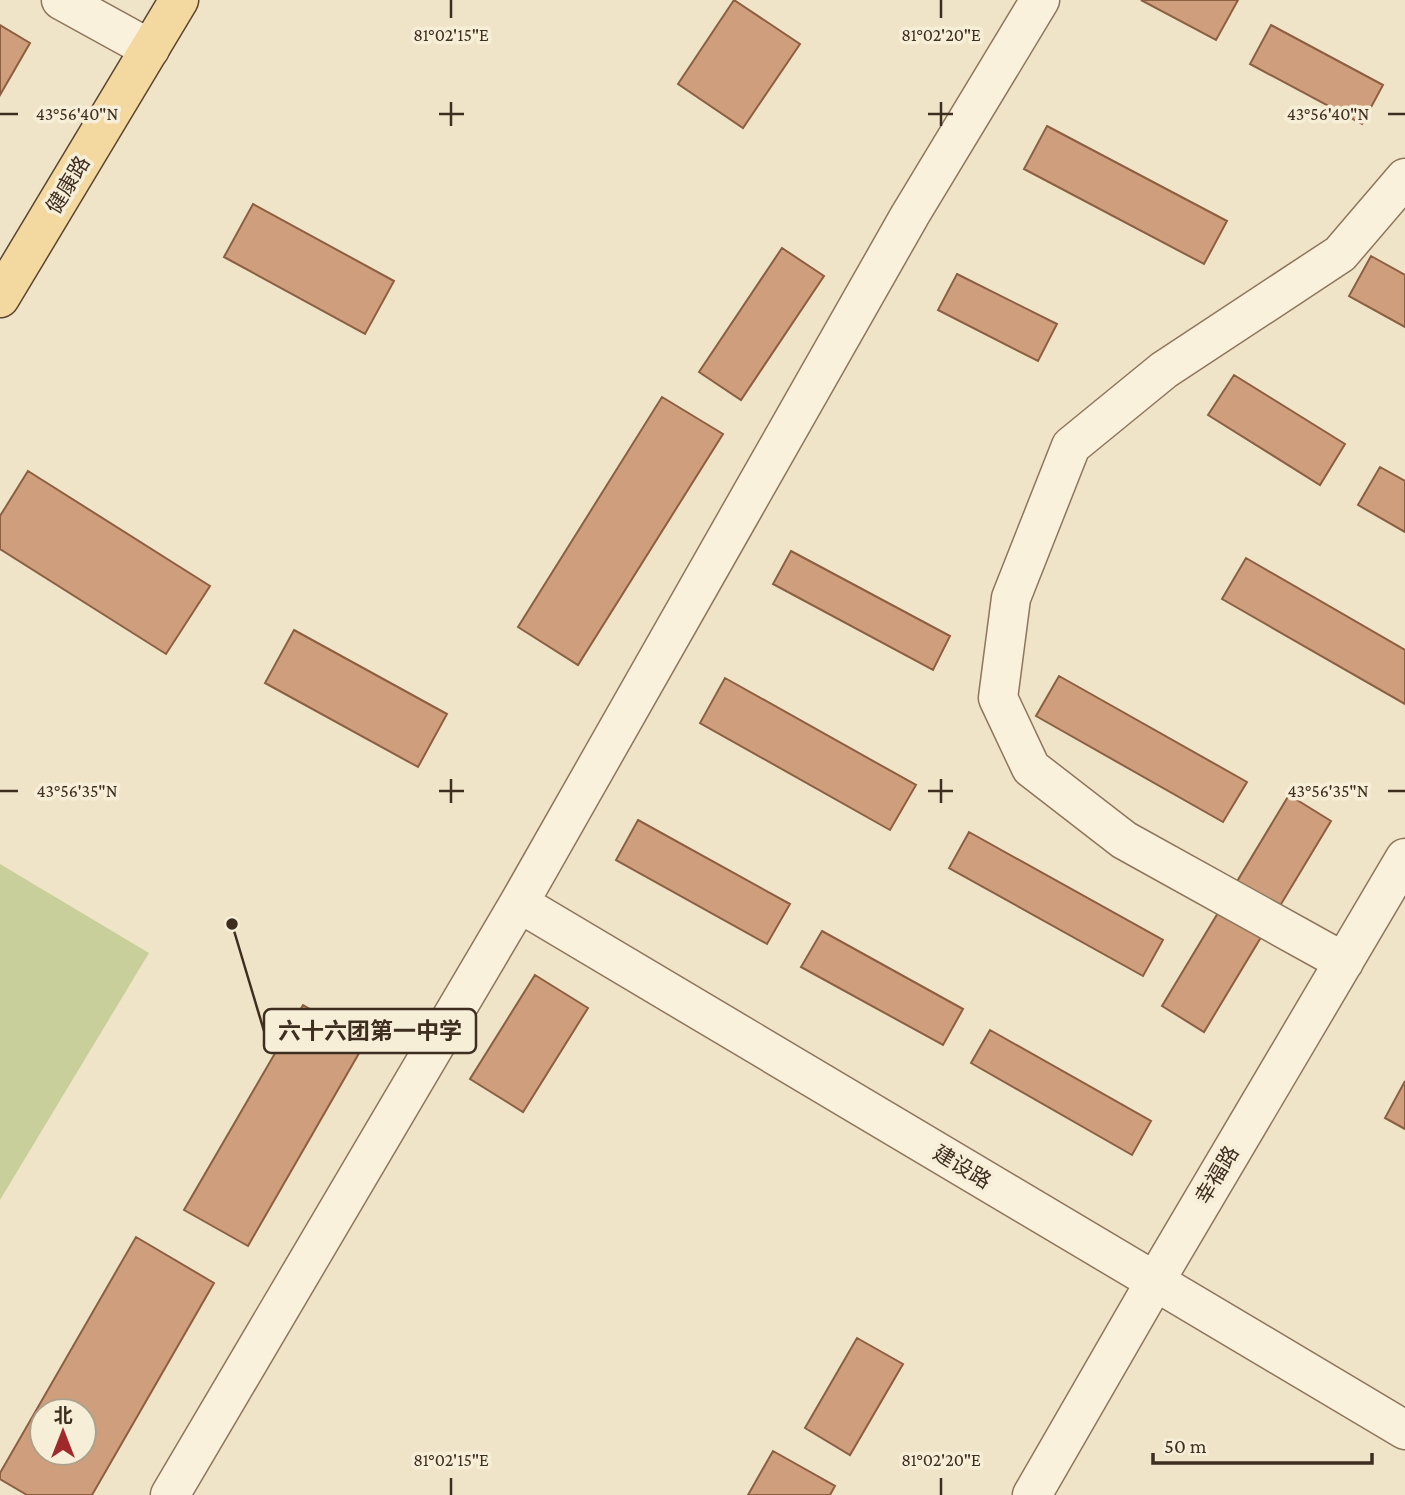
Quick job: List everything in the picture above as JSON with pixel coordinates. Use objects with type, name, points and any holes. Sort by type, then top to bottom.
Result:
[{"type":"main road","name":"健康路","points":[[0,298],[179,0]]},
{"type":"street","points":[[61,0],[150,49]]},
{"type":"street","points":[[170,1495],[519,903],[910,215],[1040,0]]},
{"type":"street","points":[[1343,962],[1124,839],[1031,768],[998,698],[1011,598],[1071,446],[1164,370],[1340,254],[1405,178]]},
{"type":"street","name":"幸福路","points":[[1032,1495],[1405,858]]},
{"type":"street","name":"建设路","points":[[519,903],[1405,1430]]},
{"type":"green space","points":[[0,864],[149,953],[0,1200]]},
{"type":"building","points":[[734,0],[800,44],[743,128],[678,84]]},
{"type":"building","points":[[1141,0],[1238,0],[1216,40]]},
{"type":"building","points":[[0,25],[30,43],[0,95]]},
{"type":"building","points":[[1271,25],[1383,85],[1362,124],[1250,64]]},
{"type":"building","points":[[1047,126],[1227,221],[1204,264],[1024,169]]},
{"type":"building","points":[[253,204],[394,281],[365,334],[224,257]]},
{"type":"building","points":[[782,248],[824,276],[741,400],[699,372]]},
{"type":"building","points":[[1371,256],[1405,275],[1405,327],[1349,296]]},
{"type":"building","points":[[957,274],[1057,324],[1038,361],[938,310]]},
{"type":"building","points":[[1234,375],[1345,444],[1320,485],[1208,415]]},
{"type":"building","points":[[662,397],[723,434],[578,665],[518,627]]},
{"type":"building","points":[[1380,467],[1405,481],[1405,532],[1358,505]]},
{"type":"building","points":[[28,471],[210,586],[166,654],[0,549],[0,516]]},
{"type":"building","points":[[791,551],[950,636],[933,670],[773,584]]},
{"type":"building","points":[[1246,558],[1405,650],[1405,704],[1222,599]]},
{"type":"building","points":[[294,630],[447,714],[418,767],[265,683]]},
{"type":"building","points":[[1059,676],[1247,782],[1223,822],[1036,716]]},
{"type":"building","points":[[725,678],[916,785],[890,830],[700,723]]},
{"type":"building","points":[[1289,795],[1331,821],[1204,1032],[1162,1006]]},
{"type":"building","points":[[638,820],[790,904],[767,944],[616,860]]},
{"type":"building","points":[[969,832],[1163,940],[1143,976],[949,868]]},
{"type":"building","points":[[822,931],[963,1009],[943,1045],[801,967]]},
{"type":"building","points":[[535,975],[588,1008],[523,1112],[470,1079]]},
{"type":"building","points":[[303,1005],[366,1041],[248,1246],[184,1210]]},
{"type":"building","points":[[990,1030],[1151,1121],[1132,1155],[971,1063]]},
{"type":"building","points":[[1405,1081],[1405,1129],[1385,1118]]},
{"type":"building","points":[[136,1237],[214,1283],[92,1495],[27,1495],[0,1479],[0,1473],[28,1424],[28,1467],[98,1467],[98,1397],[44,1397]]},
{"type":"building","points":[[857,1338],[903,1364],[850,1455],[805,1428]]},
{"type":"building","points":[[773,1451],[835,1486],[830,1495],[748,1495]]},
{"type":"place","name":"六十六团第一中学","points":[[232,924]]}]
